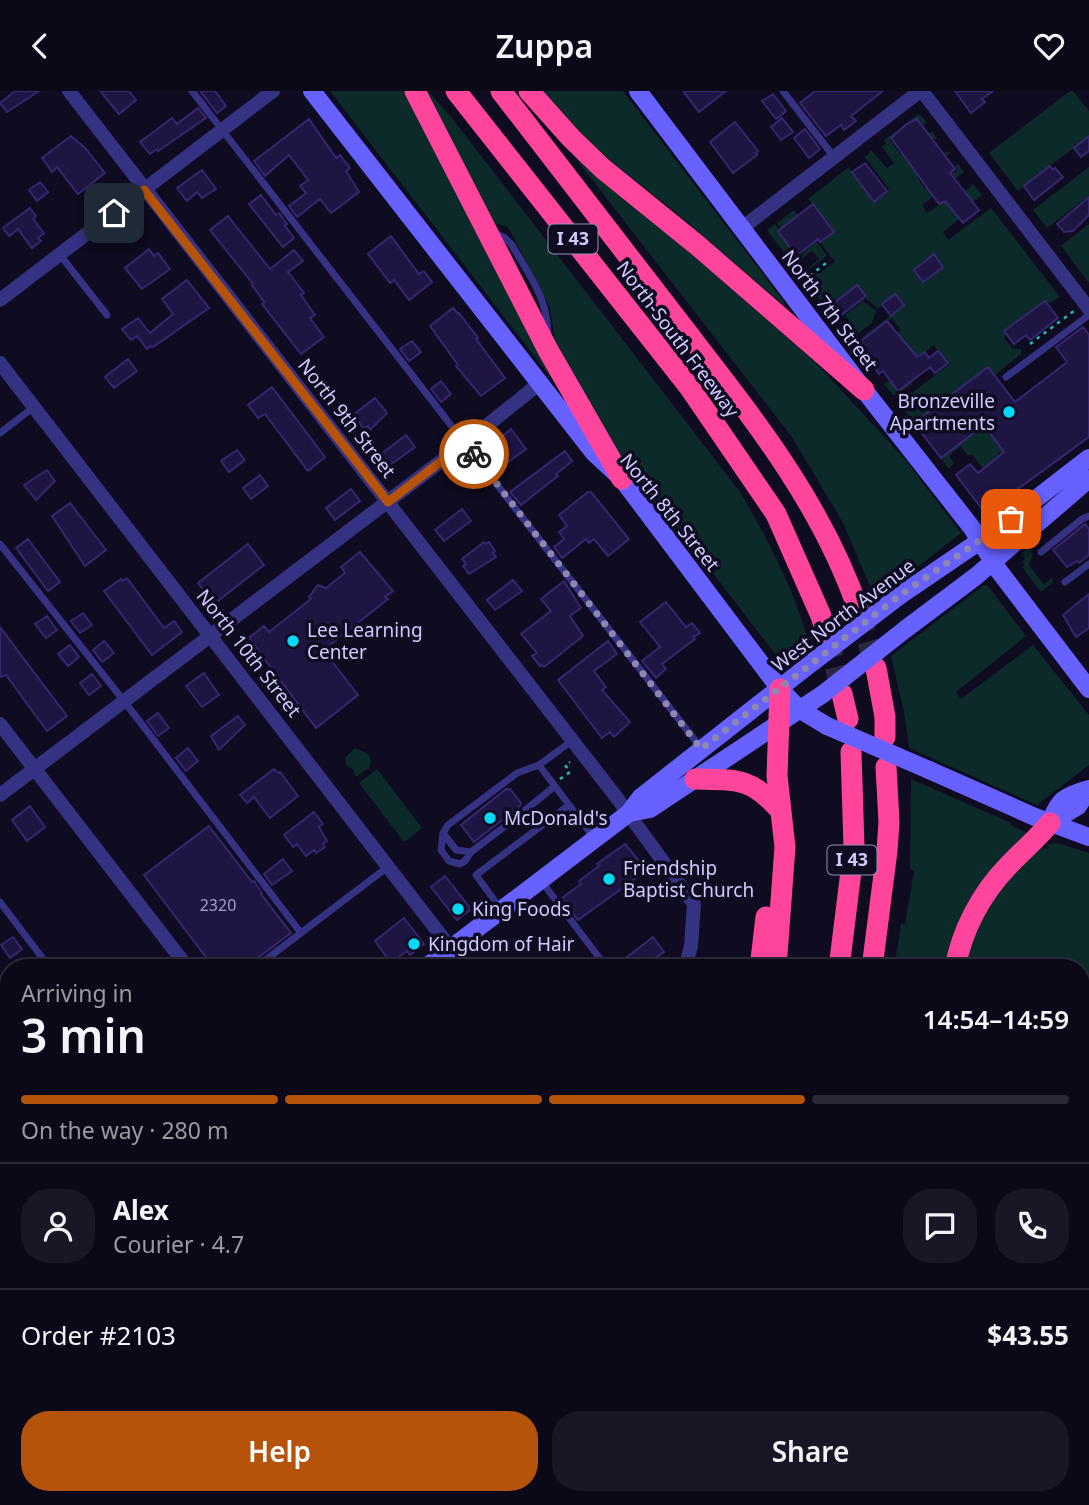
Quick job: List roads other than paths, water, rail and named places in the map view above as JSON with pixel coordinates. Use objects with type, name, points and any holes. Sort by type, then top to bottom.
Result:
[{"type":"highway","points":[[415,91],[548,350],[622,479]]},
{"type":"highway","name":"North-South Freeway","points":[[456,91],[690,388],[776,514],[828,637]]},
{"type":"highway","name":"North-South Freeway","points":[[501,91],[721,375],[794,476],[834,548],[859,612]]},
{"type":"highway","points":[[529,91],[602,168],[697,244],[864,390]]},
{"type":"highway","points":[[876,668],[886,717],[885,737]]},
{"type":"highway","points":[[777,959],[785,847],[778,776],[780,689]]},
{"type":"highway","points":[[832,694],[848,719]]},
{"type":"highway","name":"I 43","points":[[839,959],[854,847],[851,752]]},
{"type":"highway","name":"I 43","points":[[873,959],[889,822],[886,767]]},
{"type":"highway","points":[[695,779],[729,779],[751,784],[768,796],[780,814],[761,959]]},
{"type":"highway","points":[[958,959],[965,933],[983,898],[1008,866],[1037,840],[1050,823]]},
{"type":"main road","name":"North 8th Street","points":[[312,91],[594,453],[622,479],[780,689],[799,709],[827,726],[1050,823],[1089,837]]},
{"type":"main road","name":"North 7th Street","points":[[638,91],[932,476],[992,562],[1089,689]]},
{"type":"main road","name":"West North Avenue","points":[[437,959],[629,813],[641,797],[814,661],[899,596],[980,542],[1089,458]]},
{"type":"main road","name":"West North Avenue","points":[[629,813],[650,809],[799,709],[832,694],[907,628],[1087,486]]},
{"type":"main road","points":[[1050,823],[1078,806],[1089,789]]},
{"type":"street","name":"North 9th Street","points":[[69,91],[573,740],[694,904],[687,959]]},
{"type":"street","points":[[0,300],[273,91]]},
{"type":"street","points":[[742,228],[921,91],[1087,309]]},
{"type":"street","name":"North 10th Street","points":[[0,363],[460,959]]},
{"type":"street","points":[[0,795],[388,502],[540,383]]},
{"type":"street","points":[[0,724],[181,959]]},
{"type":"lane","points":[[192,91],[701,749]]},
{"type":"lane","points":[[783,91],[834,158]]},
{"type":"lane","points":[[60,255],[107,315]]},
{"type":"lane","points":[[1006,377],[1087,309]]},
{"type":"lane","points":[[0,433],[34,407]]},
{"type":"lane","points":[[1041,552],[1089,516]]},
{"type":"lane","points":[[0,544],[301,933]]},
{"type":"lane","points":[[1065,582],[1089,564]]},
{"type":"lane","points":[[555,786],[471,852],[460,864],[449,861],[441,850],[443,833],[448,825],[517,773],[539,765],[573,740]]},
{"type":"lane","points":[[539,765],[594,839]]},
{"type":"lane","points":[[502,909],[476,875],[569,805]]},
{"type":"lane","points":[[520,814],[529,812],[545,823]]},
{"type":"lane","points":[[443,833],[456,850],[471,852]]},
{"type":"lane","points":[[267,959],[389,865]]},
{"type":"lane","points":[[541,880],[600,959]]},
{"type":"lane","points":[[0,902],[43,959]]},
{"type":"tunnel","points":[[859,612],[876,668]]},
{"type":"tunnel","points":[[828,637],[842,694]]},
{"type":"place","name":"Bronzeville Apartments","points":[[1009,412]]},
{"type":"place","name":"Lee Learning Center","points":[[293,641]]},
{"type":"place","name":"McDonald's","points":[[490,818]]},
{"type":"place","name":"Friendship Baptist Church","points":[[609,879]]},
{"type":"place","name":"King Foods","points":[[458,909]]},
{"type":"place","name":"Kingdom of Hair","points":[[414,944]]}]
